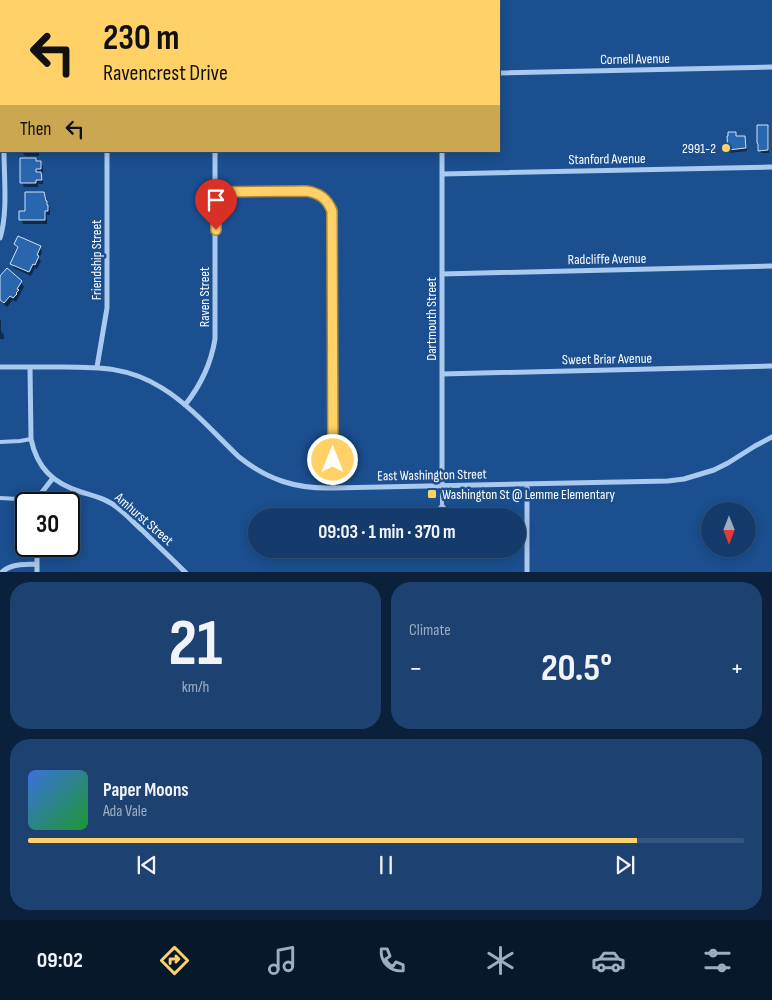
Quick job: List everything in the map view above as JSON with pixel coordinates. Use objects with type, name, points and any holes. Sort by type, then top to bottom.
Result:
[{"type":"street","name":"Cornell Avenue","points":[[500,73],[772,67]]},
{"type":"street","points":[[0,238],[4,216],[4,152]]},
{"type":"street","name":"Friendship Street","points":[[97,367],[107,300],[107,152]]},
{"type":"street","name":"Raven Street","points":[[185,405],[203,379],[209,365],[215,339],[216,152]]},
{"type":"street","name":"Dartmouth Street","points":[[442,152],[442,486]]},
{"type":"street","name":"Stanford Avenue","points":[[442,174],[772,167]]},
{"type":"street","points":[[216,192],[306,191],[320,195],[330,204],[332,211],[333,488]]},
{"type":"street","name":"Radcliffe Avenue","points":[[442,274],[772,266]]},
{"type":"street","name":"Sweet Briar Avenue","points":[[442,374],[772,366]]},
{"type":"street","name":"East Washington Street","points":[[0,367],[97,367],[121,371],[149,380],[185,405],[249,465],[264,474],[289,484],[306,488],[668,481],[684,479],[714,470],[772,437]]},
{"type":"street","name":"Amhurst Street","points":[[30,367],[31,439],[37,459],[46,473],[63,485],[100,498],[119,509],[186,572]]},
{"type":"street","points":[[42,492],[53,478]]},
{"type":"street","points":[[527,572],[528,484]]},
{"type":"street","points":[[37,557],[37,572]]},
{"type":"street","points":[[2,572],[13,565],[37,564]]},
{"type":"lane","points":[[0,442],[31,439]]},
{"type":"lane","points":[[440,508],[442,505],[442,486]]},
{"type":"lane","points":[[0,498],[15,499]]},
{"type":"building","points":[[757,125],[768,125],[768,150],[758,151]]},
{"type":"building","points":[[728,132],[736,132],[736,136],[745,136],[746,148],[728,150]]},
{"type":"building","points":[[20,158],[36,158],[36,161],[41,161],[41,169],[36,169],[36,172],[41,172],[42,180],[36,180],[36,183],[20,183]]},
{"type":"building","points":[[25,192],[44,192],[48,205],[48,211],[45,211],[45,220],[19,220],[19,211],[25,211]]},
{"type":"building","points":[[18,236],[41,246],[35,265],[33,264],[29,272],[10,264],[18,247],[14,244]]},
{"type":"building","points":[[7,268],[22,281],[17,289],[19,290],[17,294],[13,298],[10,296],[4,303],[0,300],[0,276]]},
{"type":"place","name":"2991-2","points":[[726,148]]},
{"type":"place","name":"Washington St @ Lemme Elementary","points":[[432,494]]},
{"type":"route","points":[[216,230],[216,192],[306,191],[320,195],[330,204],[332,211],[333,460]]}]
